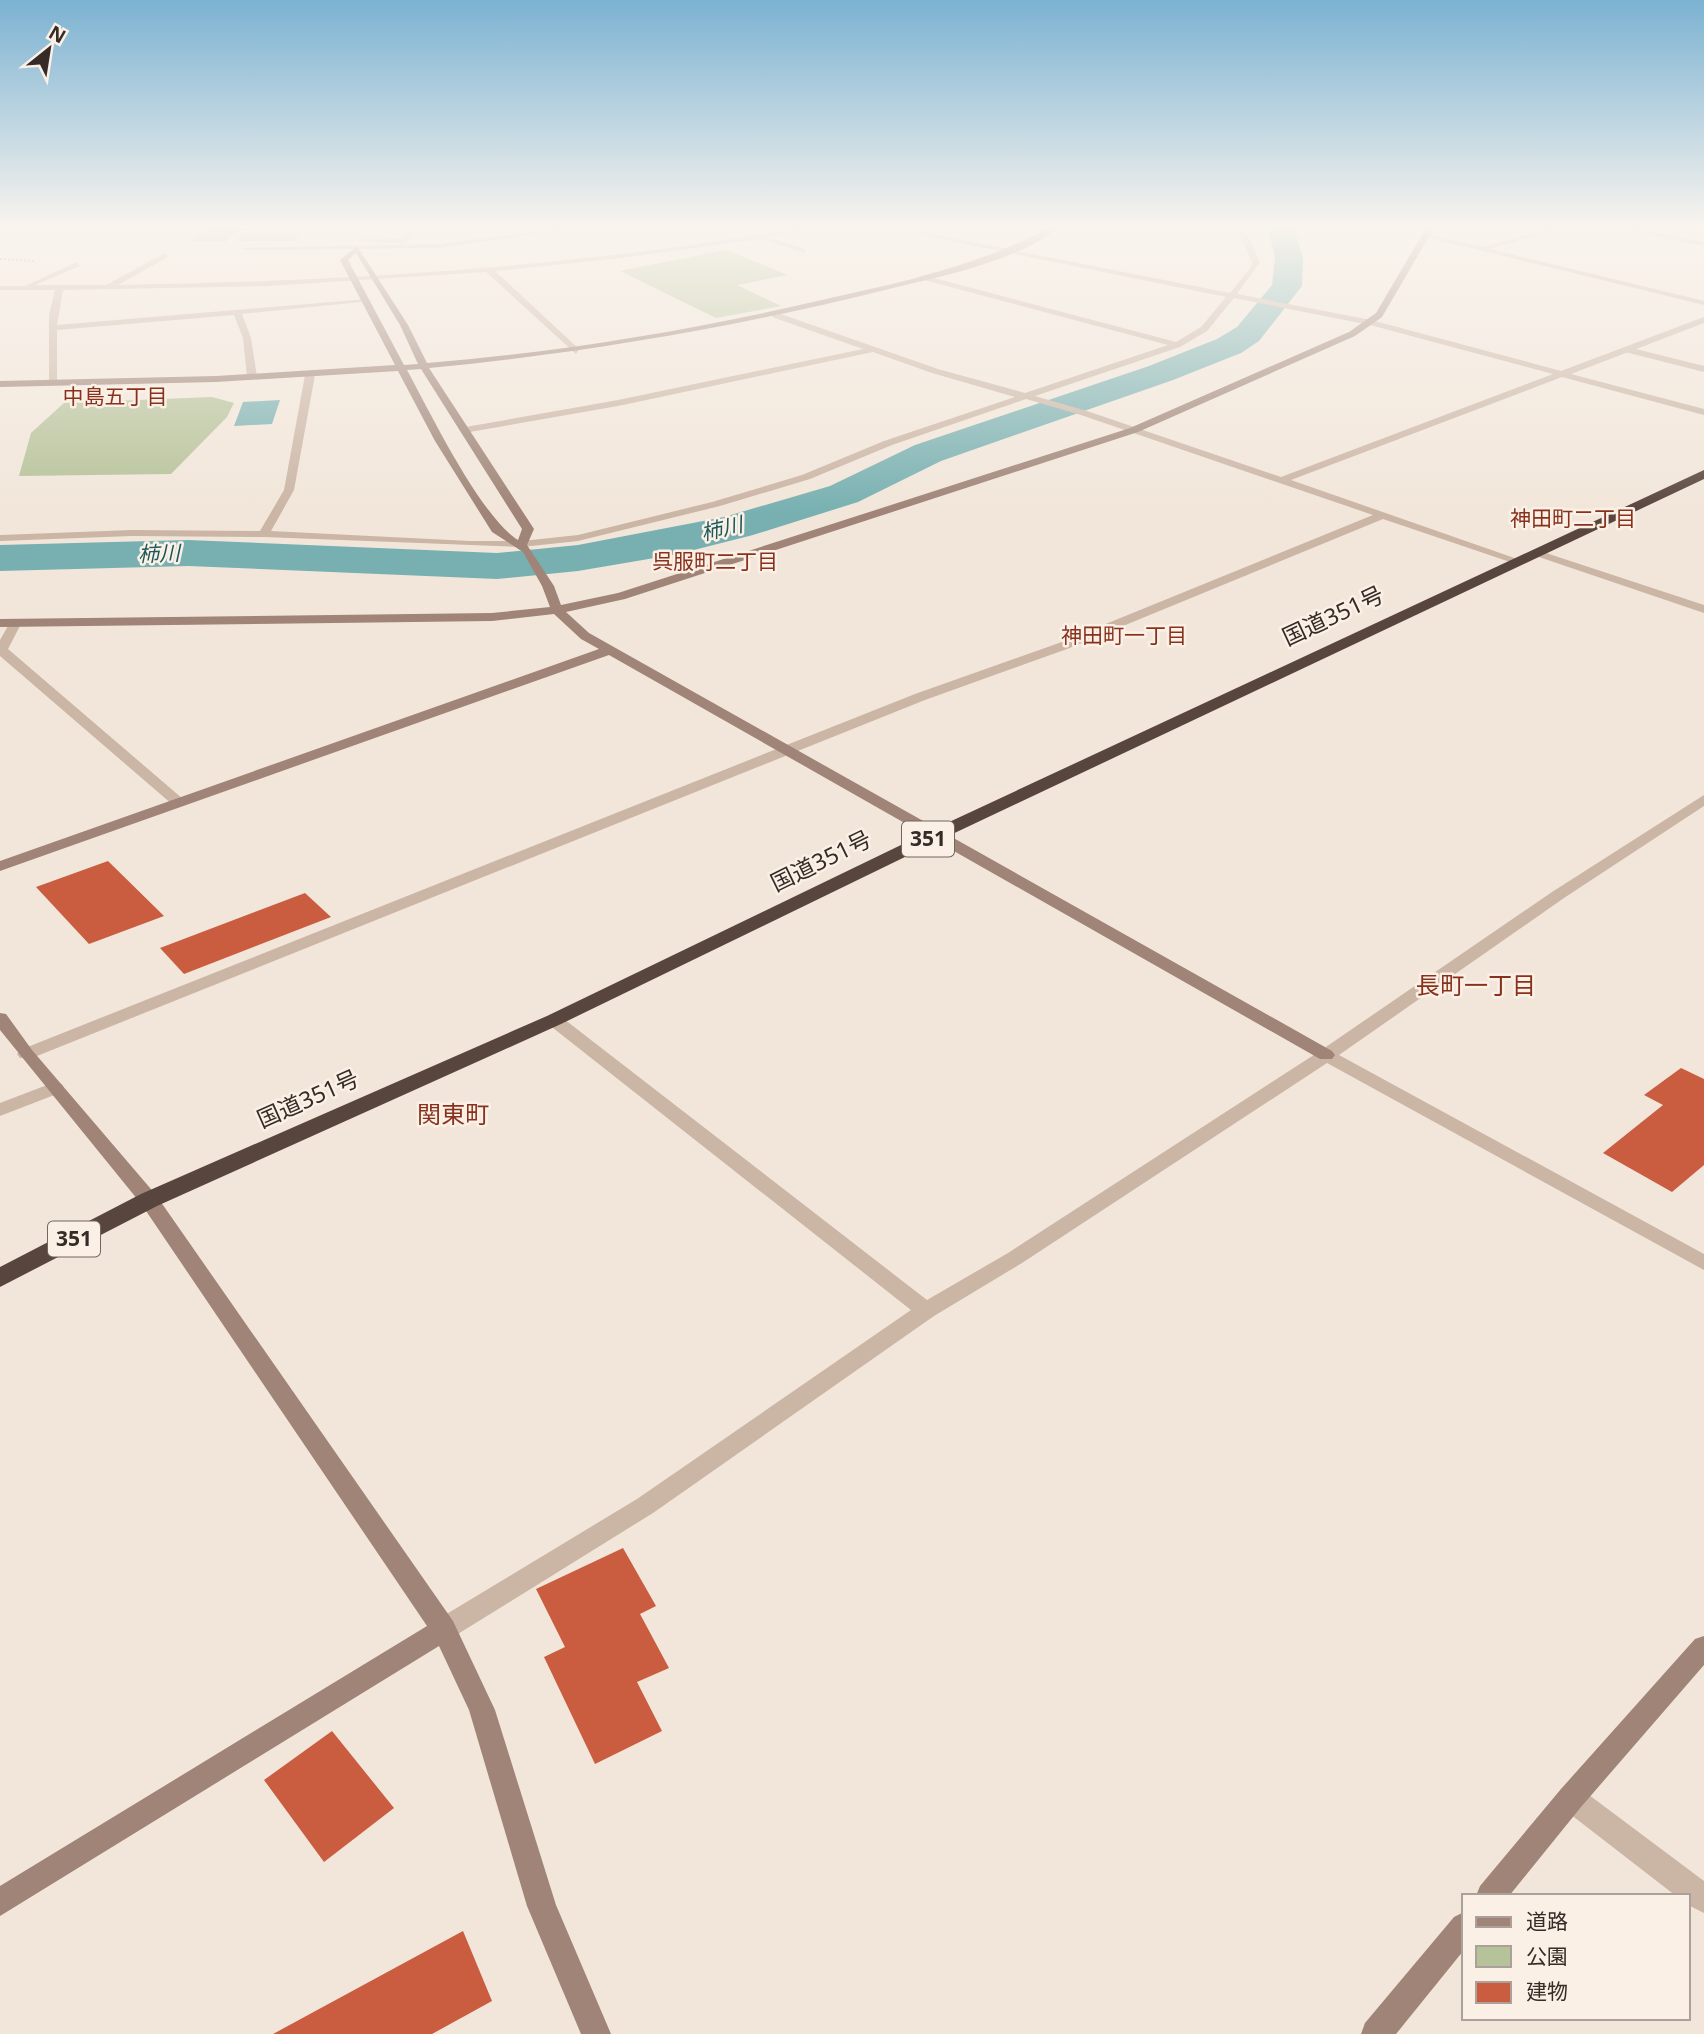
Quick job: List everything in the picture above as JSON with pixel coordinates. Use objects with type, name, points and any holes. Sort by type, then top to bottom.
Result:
[{"type":"highway","name":"国道351号","points":[[0,1278],[149,1200],[554,1020],[857,876],[938,834],[1704,474]]},
{"type":"street","points":[[51,384],[54,323]]},
{"type":"street","points":[[53,328],[115,323]]},
{"type":"street","points":[[241,323],[247,338],[252,377]]},
{"type":"street","points":[[379,323],[440,441],[498,532],[524,547],[548,586],[557,610],[585,636],[1326,1055],[1704,1263]]},
{"type":"street","points":[[400,323],[424,367],[528,529],[524,547]]},
{"type":"street","points":[[546,323],[576,351]]},
{"type":"street","points":[[0,384],[252,377],[404,369],[576,351],[731,323]]},
{"type":"street","points":[[797,323],[872,350],[1084,413],[1517,561]]},
{"type":"street","points":[[1093,323],[1177,345]]},
{"type":"street","points":[[0,538],[120,533],[264,534],[524,547],[588,536],[806,477],[888,443],[1032,399],[1177,345],[1204,329],[1209,323]]},
{"type":"street","points":[[0,623],[492,617],[557,610],[621,596],[1135,430],[1371,323],[1704,412]]},
{"type":"street","points":[[1280,481],[1697,323]]},
{"type":"street","points":[[464,430],[693,388],[872,350]]},
{"type":"street","points":[[1628,350],[1704,369]]},
{"type":"street","points":[[264,534],[289,490],[310,374]]},
{"type":"street","points":[[26,1054],[789,749],[1063,646],[1381,516]]},
{"type":"street","points":[[1537,553],[1704,608]]},
{"type":"street","points":[[16,622],[1,650],[178,802]]},
{"type":"street","points":[[0,866],[610,650]]},
{"type":"street","points":[[0,1902],[645,1506],[926,1310],[1015,1258],[1326,1055],[1558,895],[1704,799]]},
{"type":"street","points":[[0,1018],[26,1054],[149,1200],[444,1629],[482,1710],[542,1906],[596,2034]]},
{"type":"street","points":[[554,1020],[926,1310]]},
{"type":"street","points":[[0,1110],[55,1088]]},
{"type":"street","points":[[1492,1894],[1571,1798],[1704,1647]]},
{"type":"street","points":[[1571,1798],[1704,1899]]},
{"type":"street","points":[[1376,2034],[1462,1929]]},
{"type":"green space","points":[[212,397],[234,403],[227,417],[171,474],[19,476],[31,433],[64,403]]},
{"type":"water","points":[[280,400],[272,424],[234,426],[243,402]]},
{"type":"building","points":[[108,861],[164,916],[89,944],[36,887]]},
{"type":"building","points":[[305,893],[331,917],[184,974],[160,948]]},
{"type":"building","points":[[1681,1068],[1704,1079],[1704,1165],[1672,1192],[1603,1153],[1663,1105],[1644,1095]]},
{"type":"building","points":[[623,1548],[656,1606],[640,1614],[669,1668],[637,1682],[662,1731],[595,1764],[544,1657],[565,1647],[536,1589]]},
{"type":"building","points":[[332,1731],[394,1808],[324,1862],[264,1780]]},
{"type":"building","points":[[463,1931],[492,2001],[432,2034],[273,2034]]},
{"type":"waterway","name":"柿川","points":[[0,558],[188,553],[497,566],[578,558],[678,541],[844,494],[928,453],[1161,373],[1229,346],[1248,334],[1257,323]]},
{"type":"district","name":"中島五丁目","points":[[115,397]]},
{"type":"district","name":"神田町二丁目","points":[[1573,519]]},
{"type":"district","name":"呉服町二丁目","points":[[715,562]]},
{"type":"district","name":"神田町一丁目","points":[[1124,636]]},
{"type":"district","name":"長町一丁目","points":[[1476,986]]},
{"type":"district","name":"関東町","points":[[453,1115]]}]
